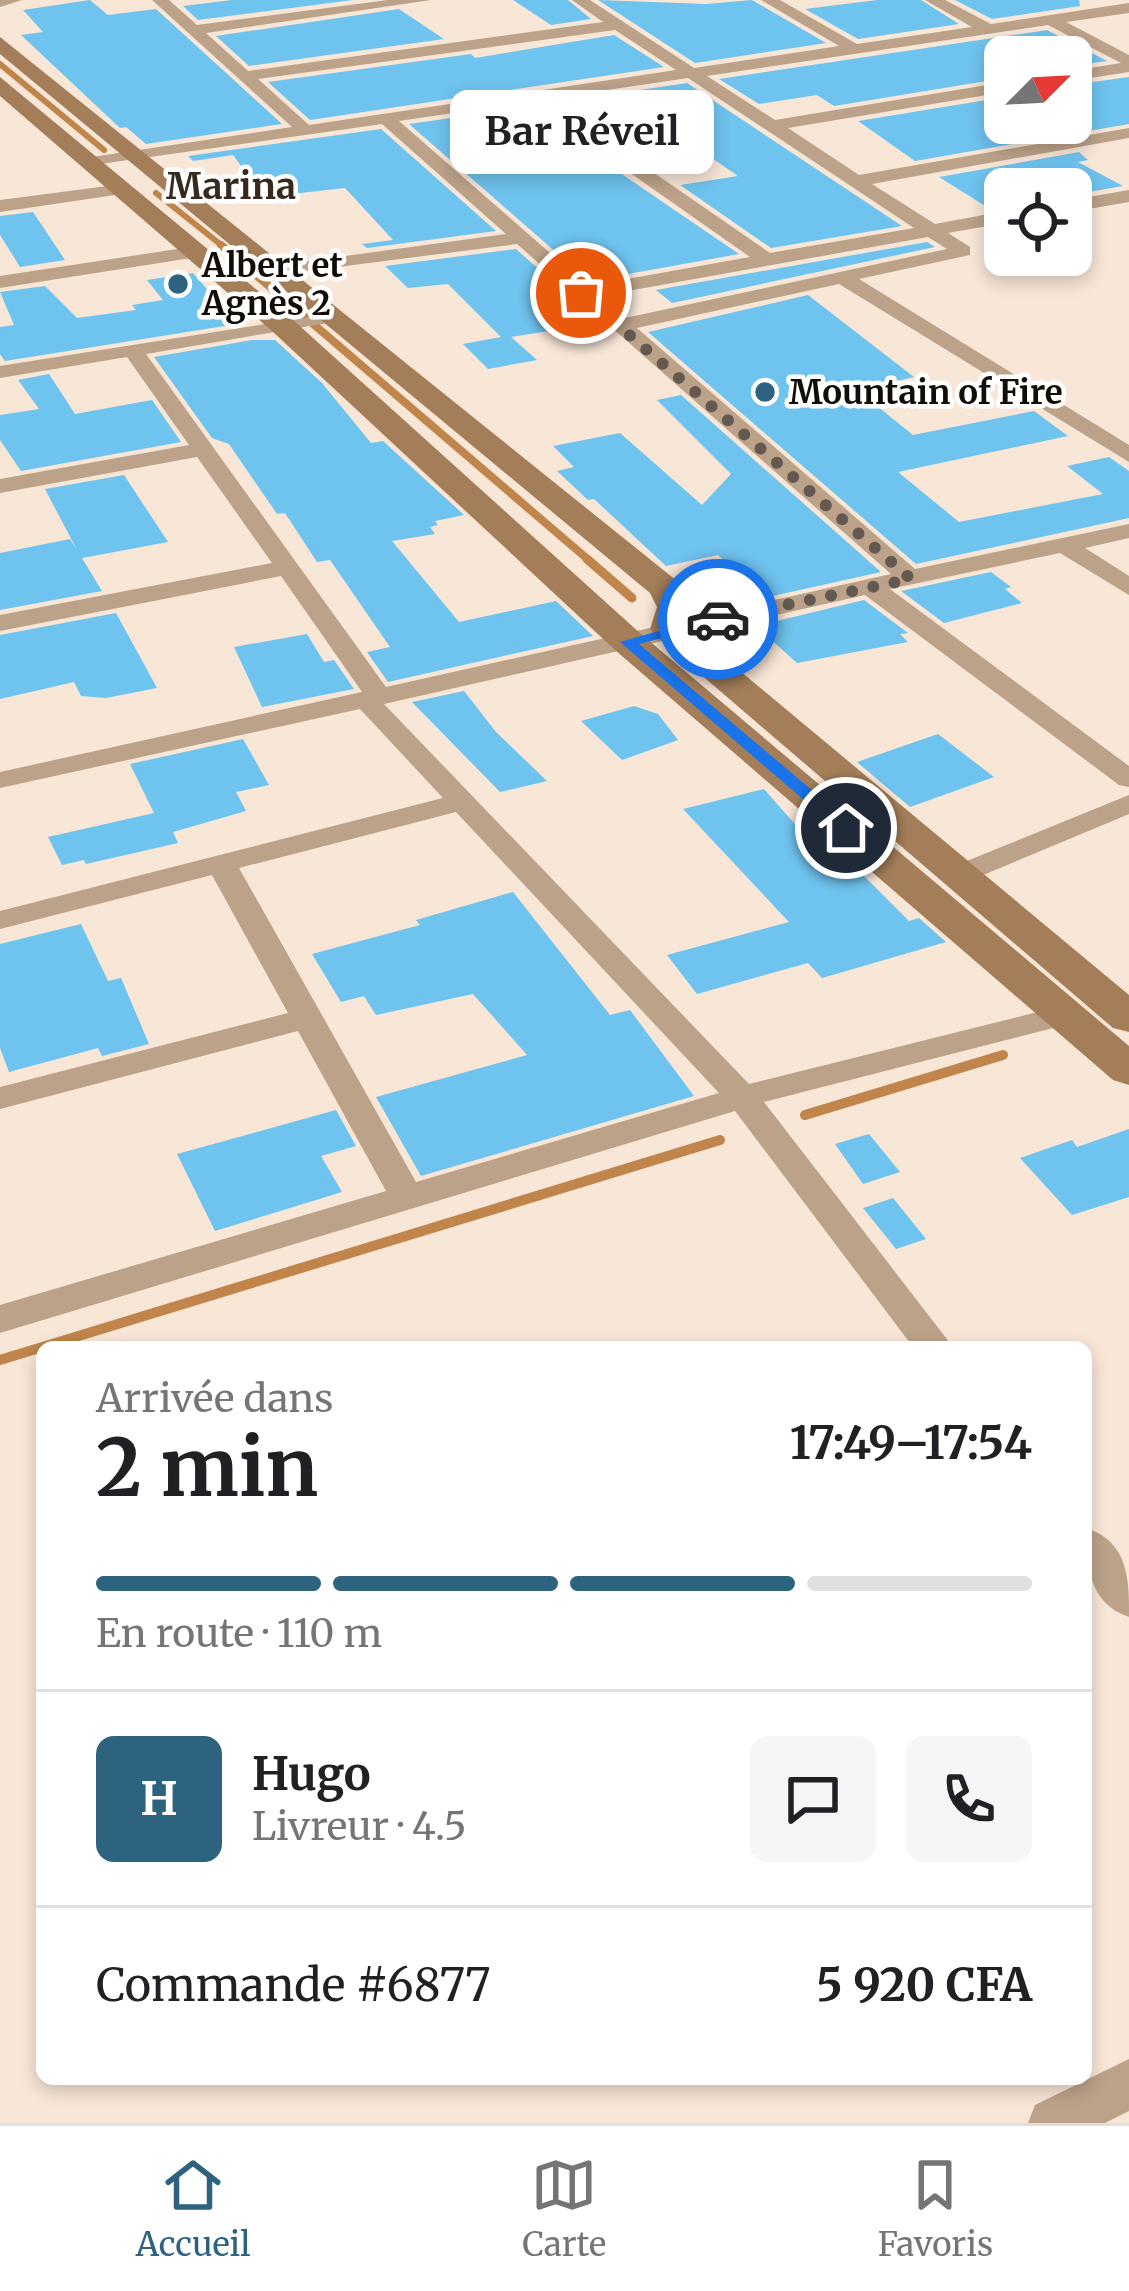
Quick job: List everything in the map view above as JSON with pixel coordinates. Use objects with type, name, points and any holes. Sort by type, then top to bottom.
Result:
[{"type":"street","points":[[0,2],[14,0]]},
{"type":"street","points":[[160,0],[306,130]]},
{"type":"street","points":[[195,30],[423,0]]},
{"type":"street","points":[[580,0],[963,251],[617,326]]},
{"type":"street","points":[[770,0],[853,48]]},
{"type":"street","points":[[933,0],[989,28]]},
{"type":"street","points":[[92,162],[1129,8]]},
{"type":"street","points":[[1051,20],[1129,64]]},
{"type":"street","points":[[246,76],[617,25]]},
{"type":"street","points":[[0,43],[665,588],[674,608],[668,629]]},
{"type":"street","points":[[1092,72],[1129,64]]},
{"type":"street","points":[[0,84],[282,325],[628,642],[1100,1018]]},
{"type":"street","points":[[771,125],[984,90]]},
{"type":"street","points":[[531,97],[764,258]]},
{"type":"street","points":[[385,118],[911,579]]},
{"type":"street","points":[[856,181],[1129,133]]},
{"type":"street","points":[[0,206],[123,189]]},
{"type":"street","points":[[1092,202],[1129,196]]},
{"type":"street","points":[[581,293],[984,220]]},
{"type":"street","points":[[228,278],[519,238]]},
{"type":"street","points":[[0,282],[197,252]]},
{"type":"street","points":[[845,279],[1129,455]]},
{"type":"street","points":[[0,372],[334,316]]},
{"type":"street","points":[[133,350],[287,567],[372,698],[462,802],[742,1097],[929,1341]]},
{"type":"street","points":[[0,486],[203,449]]},
{"type":"street","points":[[0,780],[1129,531]]},
{"type":"street","points":[[1064,545],[1129,587]]},
{"type":"street","points":[[0,623],[287,567]]},
{"type":"street","points":[[871,587],[1129,779]]},
{"type":"street","points":[[668,629],[958,875],[1100,1018],[1129,1070]]},
{"type":"street","points":[[0,920],[462,802]]},
{"type":"street","points":[[958,875],[1129,804]]},
{"type":"street","points":[[222,865],[407,1197]]},
{"type":"street","points":[[0,1098],[307,1018]]},
{"type":"street","points":[[0,1319],[742,1097],[1100,1018]]},
{"type":"street","points":[[1092,1552],[1129,1600]]},
{"type":"street","points":[[1053,2123],[1129,2084]]},
{"type":"building","points":[[90,0],[108,15],[156,9],[282,124],[146,144],[126,127],[120,128],[21,35],[43,32],[23,10]]},
{"type":"building","points":[[232,0],[353,0],[198,20],[183,6]]},
{"type":"building","points":[[513,0],[568,0],[591,19],[551,25]]},
{"type":"building","points":[[598,0],[706,4],[752,0],[826,43],[695,63]]},
{"type":"building","points":[[921,0],[959,24],[858,39],[805,9]]},
{"type":"building","points":[[955,0],[1079,0],[1080,6],[992,19]]},
{"type":"building","points":[[399,9],[444,39],[249,66],[216,36]]},
{"type":"building","points":[[1047,30],[1059,36],[1007,36]]},
{"type":"building","points":[[614,35],[664,67],[310,120],[268,82],[471,54],[475,58]]},
{"type":"building","points":[[984,39],[984,81],[834,106],[817,95],[759,104],[719,79]]},
{"type":"building","points":[[1129,77],[1129,124],[1092,130],[1092,82]]},
{"type":"building","points":[[687,83],[902,226],[771,248],[680,185],[738,176],[661,123],[602,131],[559,102]]},
{"type":"building","points":[[984,100],[984,144],[1012,144],[915,161],[858,121]]},
{"type":"building","points":[[528,107],[739,254],[589,281],[409,124]]},
{"type":"building","points":[[381,129],[496,231],[367,248],[362,244],[393,240],[345,188],[264,197],[233,155],[193,161],[188,156]]},
{"type":"building","points":[[1079,152],[1088,160],[1078,162],[1089,168],[989,168]]},
{"type":"building","points":[[984,169],[984,205],[939,177]]},
{"type":"building","points":[[1092,169],[1123,186],[1092,191]]},
{"type":"building","points":[[33,212],[65,260],[20,267],[0,235],[0,216]]},
{"type":"building","points":[[927,242],[935,247],[672,303],[656,290]]},
{"type":"building","points":[[516,249],[599,323],[511,337],[537,360],[488,369],[463,344],[501,337],[448,284],[408,288],[385,266]]},
{"type":"building","points":[[193,273],[237,324],[5,361],[0,354],[0,327],[14,325],[0,292],[45,286],[77,318],[136,310],[132,305],[163,300],[147,280]]},
{"type":"building","points":[[808,295],[914,377],[857,390],[913,435],[1034,411],[1068,436],[898,472],[959,522],[1103,494],[1067,466],[1109,457],[1129,471],[1129,518],[916,564],[648,332]]},
{"type":"building","points":[[275,340],[322,383],[371,443],[383,441],[464,515],[435,521],[438,525],[430,527],[435,534],[392,541],[459,622],[556,601],[593,636],[388,682],[367,652],[390,647],[330,560],[317,562],[285,513],[277,514],[229,444],[212,438],[154,357]]},
{"type":"building","points":[[49,374],[75,414],[152,400],[181,442],[21,471],[0,440],[0,415],[39,409],[18,380]]},
{"type":"building","points":[[681,395],[881,572],[768,597],[718,555],[666,566],[557,471],[574,467],[553,446],[620,433],[702,505],[731,474],[657,400]]},
{"type":"building","points":[[124,475],[168,542],[82,558],[102,591],[0,610],[0,553],[70,539],[77,550],[45,489]]},
{"type":"building","points":[[991,572],[1022,603],[944,623],[901,591]]},
{"type":"building","points":[[864,600],[908,633],[900,634],[908,642],[797,663],[756,626]]},
{"type":"building","points":[[116,613],[157,688],[106,698],[81,696],[74,682],[0,699],[0,635]]},
{"type":"building","points":[[307,634],[324,662],[334,660],[354,689],[262,707],[234,647]]},
{"type":"building","points":[[464,691],[496,732],[547,781],[500,792],[412,702]]},
{"type":"building","points":[[634,706],[658,714],[678,740],[622,760],[581,721]]},
{"type":"building","points":[[938,734],[994,777],[910,807],[857,762]]},
{"type":"building","points":[[243,739],[269,785],[236,792],[246,811],[173,832],[178,843],[62,865],[48,837],[154,813],[130,764]]},
{"type":"building","points":[[764,789],[808,839],[823,835],[909,921],[919,918],[946,942],[822,978],[808,963],[697,994],[667,955],[789,922],[683,809]]},
{"type":"building","points":[[513,892],[610,1015],[630,1010],[694,1096],[421,1176],[376,1097],[527,1055],[473,994],[376,1015],[364,996],[341,1002],[312,954],[420,925],[416,920]]},
{"type":"building","points":[[81,924],[108,981],[121,978],[149,1044],[102,1056],[98,1048],[9,1072],[0,1048],[0,944]]},
{"type":"building","points":[[336,1110],[356,1146],[321,1156],[342,1192],[215,1231],[177,1154]]},
{"type":"building","points":[[1129,1129],[1129,1197],[1072,1215],[1020,1158],[1072,1140],[1077,1147]]},
{"type":"building","points":[[869,1134],[900,1172],[863,1184],[835,1144]]},
{"type":"building","points":[[893,1198],[926,1239],[896,1249],[863,1208]]},
{"type":"waterway","points":[[0,64],[104,150]]},
{"type":"waterway","points":[[156,193],[225,248]]},
{"type":"waterway","points":[[221,245],[591,562]]},
{"type":"waterway","points":[[587,559],[632,598]]},
{"type":"waterway","points":[[805,1115],[1003,1055]]},
{"type":"waterway","points":[[62,1341],[720,1140]]},
{"type":"waterway","points":[[0,1360],[36,1349]]},
{"type":"way so far","points":[[581,293],[911,579],[718,619]]},
{"type":"place","name":"Albert et Agnès 2","points":[[178,284]]},
{"type":"place","name":"Bar Réveil","points":[[581,293]]},
{"type":"place","name":"Mountain of Fire","points":[[765,392]]},
{"type":"district","name":"Marina","points":[[231,186]]},
{"type":"route","points":[[718,619],[628,642],[846,828]]}]
